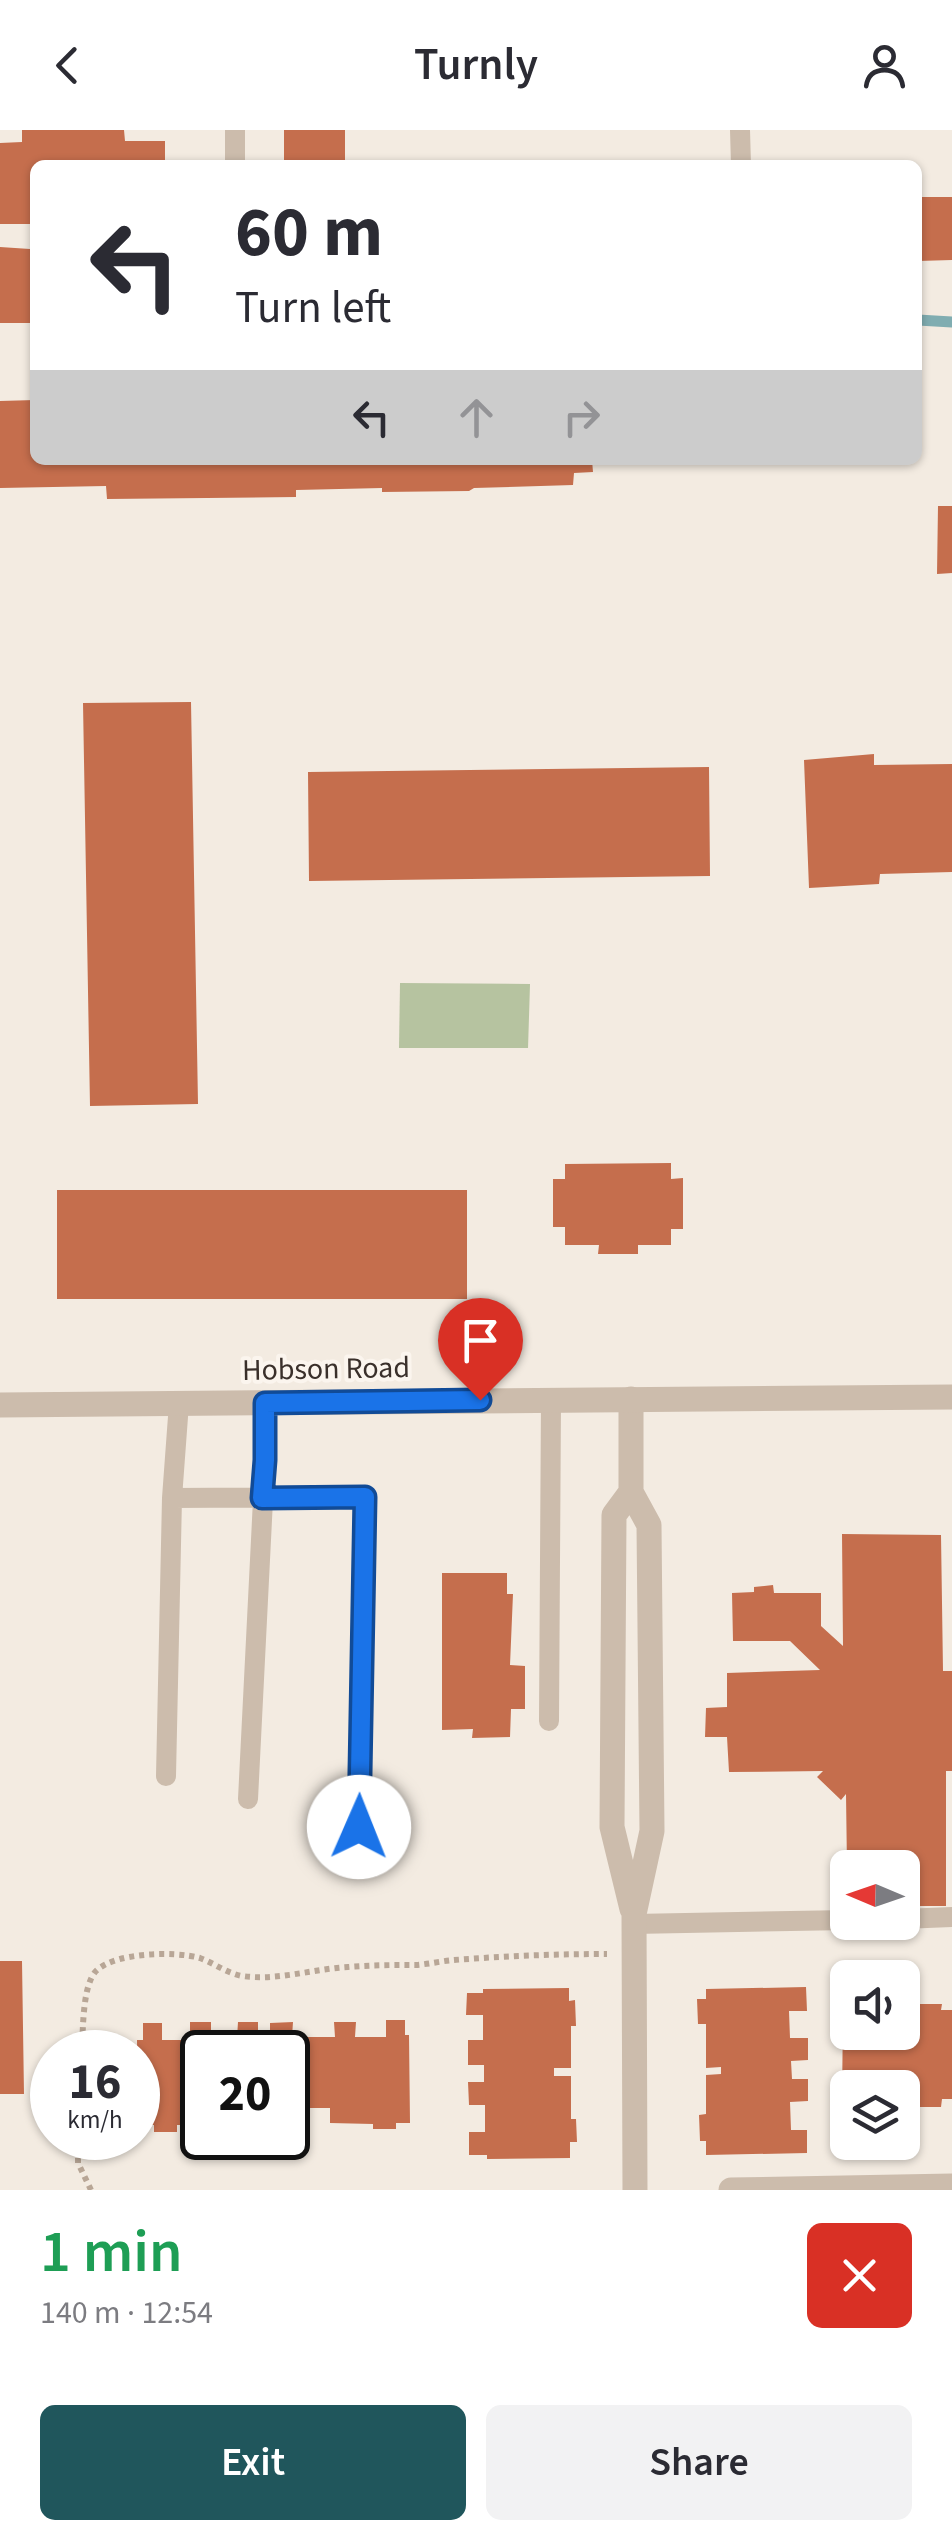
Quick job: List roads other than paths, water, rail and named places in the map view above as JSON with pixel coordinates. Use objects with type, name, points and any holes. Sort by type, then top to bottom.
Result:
[{"type":"street","name":"Hobson Road","points":[[0,1405],[952,1397]]},
{"type":"street","points":[[632,1399],[631,1492],[649,1525],[652,1812],[652,1831],[634,1919],[635,2190]]},
{"type":"street","points":[[631,1492],[614,1516],[612,1827],[634,1919]]},
{"type":"street","points":[[731,2190],[952,2186]]},
{"type":"lane","points":[[235,130],[235,160]]},
{"type":"lane","points":[[740,130],[741,160]]},
{"type":"lane","points":[[549,1721],[551,1400]]},
{"type":"lane","points":[[166,1776],[172,1498],[179,1403]]},
{"type":"lane","points":[[248,1799],[265,1403]]},
{"type":"lane","points":[[172,1498],[365,1497],[358,1864]]},
{"type":"lane","points":[[920,1918],[952,1917]]},
{"type":"lane","points":[[634,1919],[830,1920]]},
{"type":"waterway","points":[[922,320],[952,322]]}]
